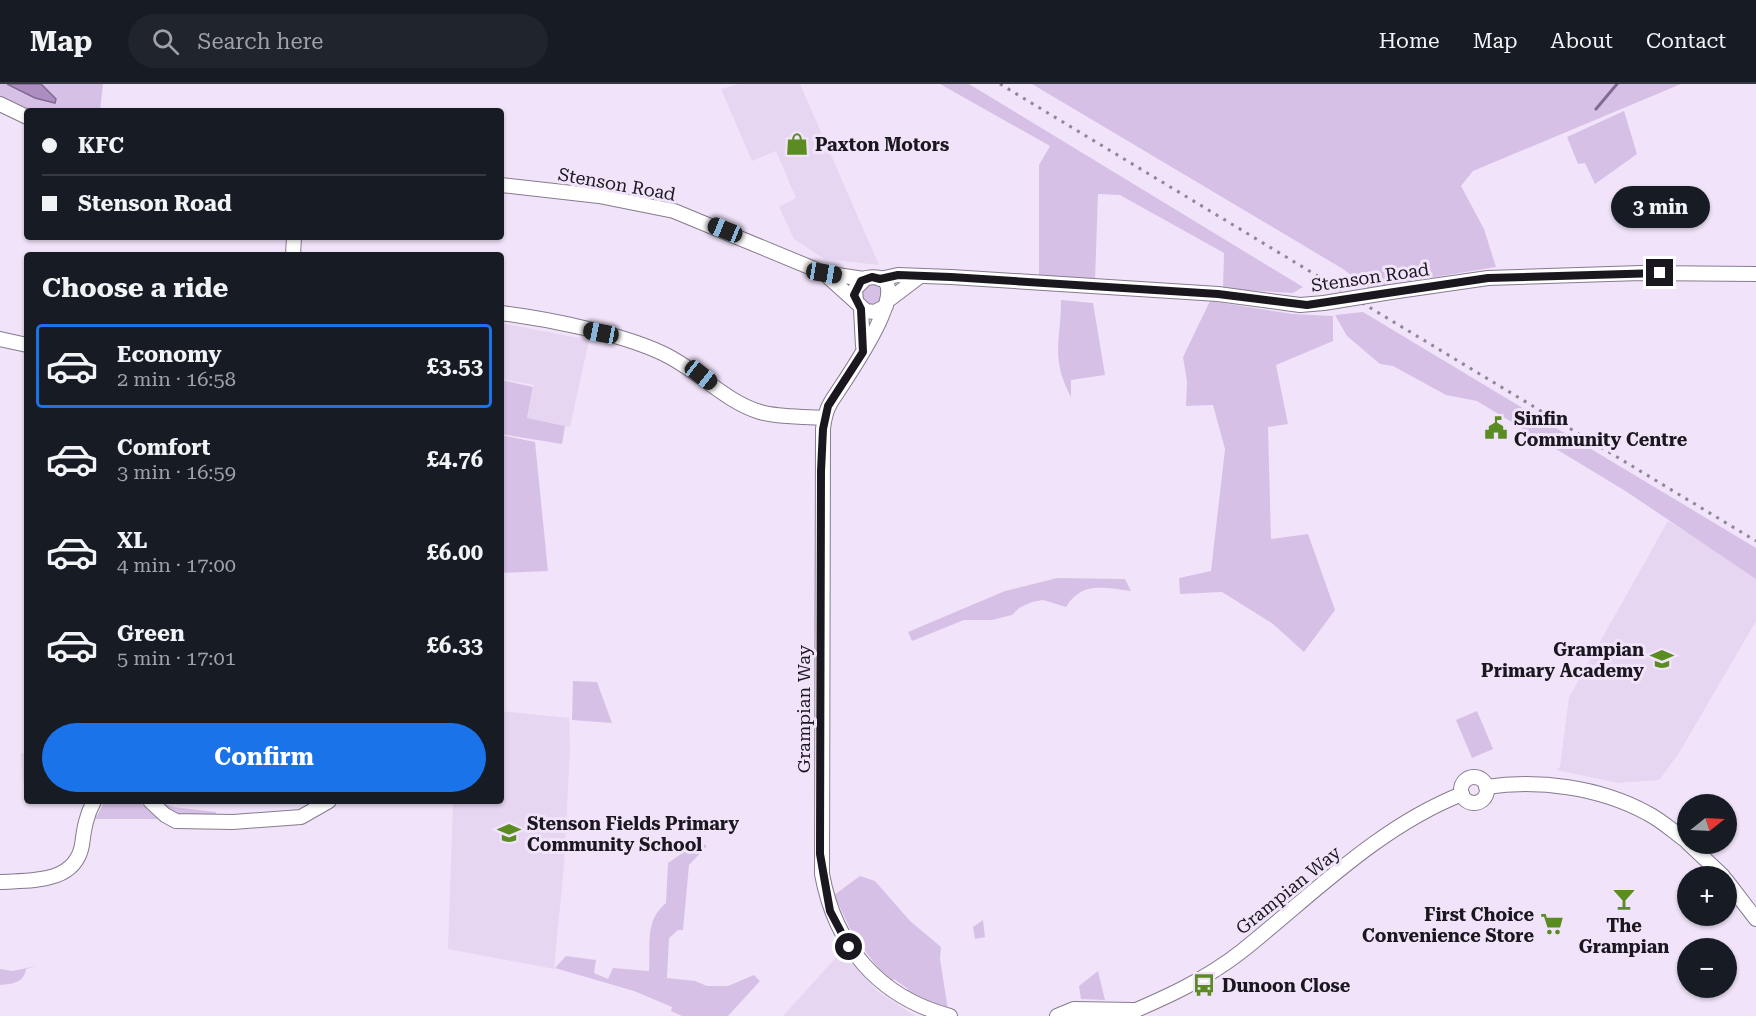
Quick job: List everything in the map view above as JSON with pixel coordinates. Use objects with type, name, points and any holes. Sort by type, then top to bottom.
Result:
[{"type":"street","points":[[0,104],[24,116]]},
{"type":"street","name":"Stenson Road","points":[[504,186],[599,196],[674,211],[824,273],[864,279]]},
{"type":"street","name":"Stenson Road","points":[[824,273],[858,305]]},
{"type":"street","name":"Stenson Road","points":[[880,279],[898,275],[1218,294],[1300,305],[1488,278],[1641,273],[1756,274]]},
{"type":"street","points":[[858,305],[875,312],[919,277]]},
{"type":"street","points":[[863,352],[855,289],[864,279],[880,279],[887,285],[887,302]]},
{"type":"street","name":"Grampian Way","points":[[887,302],[863,352],[832,399],[824,418],[821,471],[820,831],[825,893],[830,911],[845,943],[869,970],[909,1000],[950,1016]]},
{"type":"street","points":[[504,314],[601,333],[644,345],[681,363],[733,400],[759,412],[824,418]]},
{"type":"street","points":[[0,339],[24,344]]},
{"type":"street","name":"Grampian Way","points":[[1122,1016],[1164,1000],[1202,978],[1241,951],[1386,836],[1444,801],[1462,794],[1468,801],[1478,802],[1485,796],[1486,787],[1518,783],[1553,785],[1602,795],[1646,812],[1677,835]]},
{"type":"street","points":[[0,882],[48,878],[68,869],[79,855],[84,825],[93,804]]},
{"type":"street","points":[[153,804],[165,815],[176,820],[233,822],[301,817],[324,804]]},
{"type":"street","points":[[1700,854],[1712,866]]},
{"type":"street","points":[[1737,895],[1756,920]]},
{"type":"street","name":"Grampian Way","points":[[1057,1016],[1067,1010],[1083,1013],[1135,1011]]},
{"type":"shaded area","points":[[0,84],[103,84],[100,108],[24,109],[0,98]]},
{"type":"shaded area","points":[[7,84],[41,84],[56,99],[55,103],[35,98]]},
{"type":"shaded area","points":[[739,84],[800,84],[879,265],[824,259],[794,239],[779,207],[796,198],[776,151],[752,161],[721,89]]},
{"type":"shaded area","points":[[940,84],[969,84],[1303,287],[1293,293],[1223,289],[1224,253],[1120,195],[1098,194],[1095,280],[1039,276],[1039,165],[1050,146]]},
{"type":"shaded area","points":[[1032,84],[1681,84],[1473,171],[1461,186],[1484,229],[1496,267],[1368,288],[1343,269]]},
{"type":"shaded area","points":[[1624,111],[1637,154],[1595,184],[1585,163],[1578,164],[1567,137]]},
{"type":"shaded area","points":[[871,283],[881,290],[882,294],[875,304],[871,305],[861,298],[860,294],[867,284]]},
{"type":"shaded area","points":[[1061,300],[1093,303],[1105,375],[1071,380],[1071,397],[1059,360]]},
{"type":"shaded area","points":[[1210,301],[1293,314],[1333,316],[1333,341],[1276,365],[1288,424],[1268,427],[1271,539],[1308,534],[1335,610],[1304,652],[1273,624],[1222,592],[1180,594],[1179,578],[1211,571],[1225,449],[1213,405],[1186,406],[1187,382],[1183,357]]},
{"type":"shaded area","points":[[1363,312],[1756,548],[1756,579],[1627,492],[1477,401],[1446,395],[1393,366],[1380,364],[1347,336],[1335,315]]},
{"type":"shaded area","points":[[504,324],[589,340],[570,427],[527,418],[534,385],[504,380]]},
{"type":"shaded area","points":[[504,381],[533,387],[527,418],[565,426],[562,444],[504,434]]},
{"type":"shaded area","points":[[504,436],[535,442],[548,571],[504,573]]},
{"type":"shaded area","name":"Grampian Primary Academy","points":[[1668,521],[1756,574],[1756,621],[1679,753],[1659,780],[1618,783],[1556,770],[1560,767],[1569,697]]},
{"type":"shaded area","points":[[1057,578],[1125,579],[1131,591],[1094,588],[1079,593],[1066,607],[1043,600],[1019,608],[1012,615],[992,620],[964,620],[912,641],[908,632],[1005,591]]},
{"type":"shaded area","points":[[573,681],[597,682],[612,723],[572,720]]},
{"type":"shaded area","name":"Stenson Fields Primary Community School","points":[[504,711],[569,718],[570,750],[564,865],[554,969],[448,949],[453,804],[504,804]]},
{"type":"shaded area","points":[[1477,711],[1493,749],[1472,758],[1456,720]]},
{"type":"shaded area","points":[[21,753],[24,753],[23,783]]},
{"type":"shaded area","points":[[103,804],[141,804],[158,819],[95,819]]},
{"type":"shaded area","points":[[162,804],[216,812],[216,818],[177,817]]},
{"type":"shaded area","points":[[702,843],[707,846],[689,865],[683,930],[678,930],[669,938],[667,978],[695,981],[707,986],[728,986],[754,975],[760,981],[728,1016],[682,1016],[671,1011],[672,1007],[634,991],[555,968],[566,956],[596,960],[594,973],[608,979],[613,968],[649,971],[651,926],[659,910],[666,903],[668,863],[694,845]]},
{"type":"shaded area","points":[[860,876],[875,881],[910,921],[941,947],[940,959],[948,1010],[906,992],[908,989],[894,979],[891,983],[888,981],[853,935],[834,895]]},
{"type":"shaded area","points":[[983,920],[985,937],[975,939],[973,927]]},
{"type":"shaded area","points":[[841,952],[877,991],[915,1016],[783,1016]]},
{"type":"shaded area","points":[[37,966],[26,969],[23,977],[17,982],[0,985],[0,969],[12,971]]},
{"type":"shaded area","points":[[1098,971],[1105,1000],[1081,999],[1079,986]]},
{"type":"waterway","points":[[1596,109],[1617,84]]},
{"type":"railway","points":[[1000,84],[1756,541]]},
{"type":"place","name":"Paxton Motors","points":[[797,144]]},
{"type":"place","name":"Sinfin Community Centre","points":[[1496,428]]},
{"type":"place","name":"Grampian Primary Academy","points":[[1662,659]]},
{"type":"place","name":"Stenson Fields Primary Community School","points":[[509,833]]},
{"type":"place","name":"The Grampian","points":[[1624,899]]},
{"type":"place","name":"First Choice Convenience Store","points":[[1552,924]]},
{"type":"place","name":"Dunoon Close","points":[[1204,985]]},
{"type":"route","points":[[849,947],[830,911],[825,893],[820,854],[821,471],[824,418],[828,406],[863,352],[861,309],[854,295],[861,281],[872,277],[880,279],[898,275],[951,277],[1218,294],[1307,305],[1488,278],[1660,273]]}]
